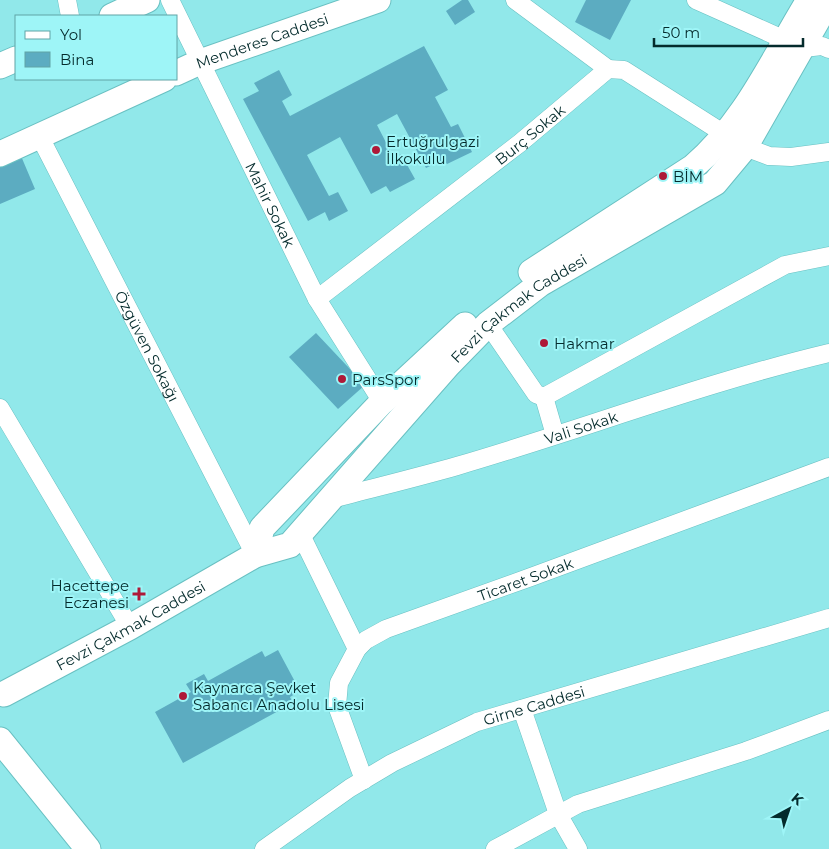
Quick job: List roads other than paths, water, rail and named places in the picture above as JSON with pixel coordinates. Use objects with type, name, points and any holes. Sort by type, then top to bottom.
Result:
[{"type":"street","points":[[66,0],[70,15]]},
{"type":"street","points":[[114,15],[147,0]]},
{"type":"street","name":"Mahir Sokak","points":[[170,0],[177,15]]},
{"type":"street","name":"Menderes Caddesi","points":[[178,72],[200,62],[378,0]]},
{"type":"street","points":[[515,0],[608,69],[624,70],[735,141],[776,156],[792,157],[829,152]]},
{"type":"street","points":[[696,0],[794,43],[822,46],[829,49]]},
{"type":"street","points":[[794,43],[809,0]]},
{"type":"street","points":[[735,141],[748,102],[829,0]]},
{"type":"street","name":"Mahir Sokak","points":[[178,17],[316,299],[382,402]]},
{"type":"street","points":[[0,66],[15,59]]},
{"type":"street","name":"Burç Sokak","points":[[316,299],[520,143],[608,69]]},
{"type":"street","points":[[0,154],[162,80]]},
{"type":"street","name":"Özgüven Sokağı","points":[[40,137],[255,555]]},
{"type":"street","name":"Fevzi Çakmak Caddesi","points":[[1,696],[130,627],[255,555],[290,545],[448,365],[488,324],[540,284],[714,183],[727,172],[735,141]]},
{"type":"street","name":"Fevzi Çakmak Caddesi","points":[[255,555],[262,528],[382,402],[458,331],[521,279],[693,167],[710,152],[735,141]]},
{"type":"street","points":[[488,324],[536,394],[544,397],[785,265],[829,256]]},
{"type":"street","name":"Vali Sokak","points":[[332,498],[456,466],[667,400],[728,378],[829,353]]},
{"type":"street","points":[[544,397],[555,435]]},
{"type":"street","points":[[0,408],[130,627]]},
{"type":"street","name":"Ticaret Sokak","points":[[364,780],[337,706],[339,683],[357,649],[366,640],[386,629],[829,467]]},
{"type":"street","points":[[300,533],[357,649]]},
{"type":"street","name":"Girne Caddesi","points":[[264,849],[364,780],[437,740],[477,722],[829,618]]},
{"type":"street","points":[[522,709],[558,814],[578,849]]},
{"type":"street","points":[[495,849],[578,804],[746,751],[829,720]]},
{"type":"street","points":[[0,740],[88,849]]},
{"type":"place","name":"Ertuğrulgazi İlkokulu","points":[[376,150]]},
{"type":"place","name":"BİM","points":[[663,176]]},
{"type":"place","name":"Hakmar","points":[[544,343]]},
{"type":"place","name":"ParsSpor","points":[[342,379]]},
{"type":"place","name":"Hacettepe Eczanesi","points":[[139,594]]},
{"type":"place","name":"Kaynarca Şevket Sabancı Anadolu Lisesi","points":[[183,696]]}]
